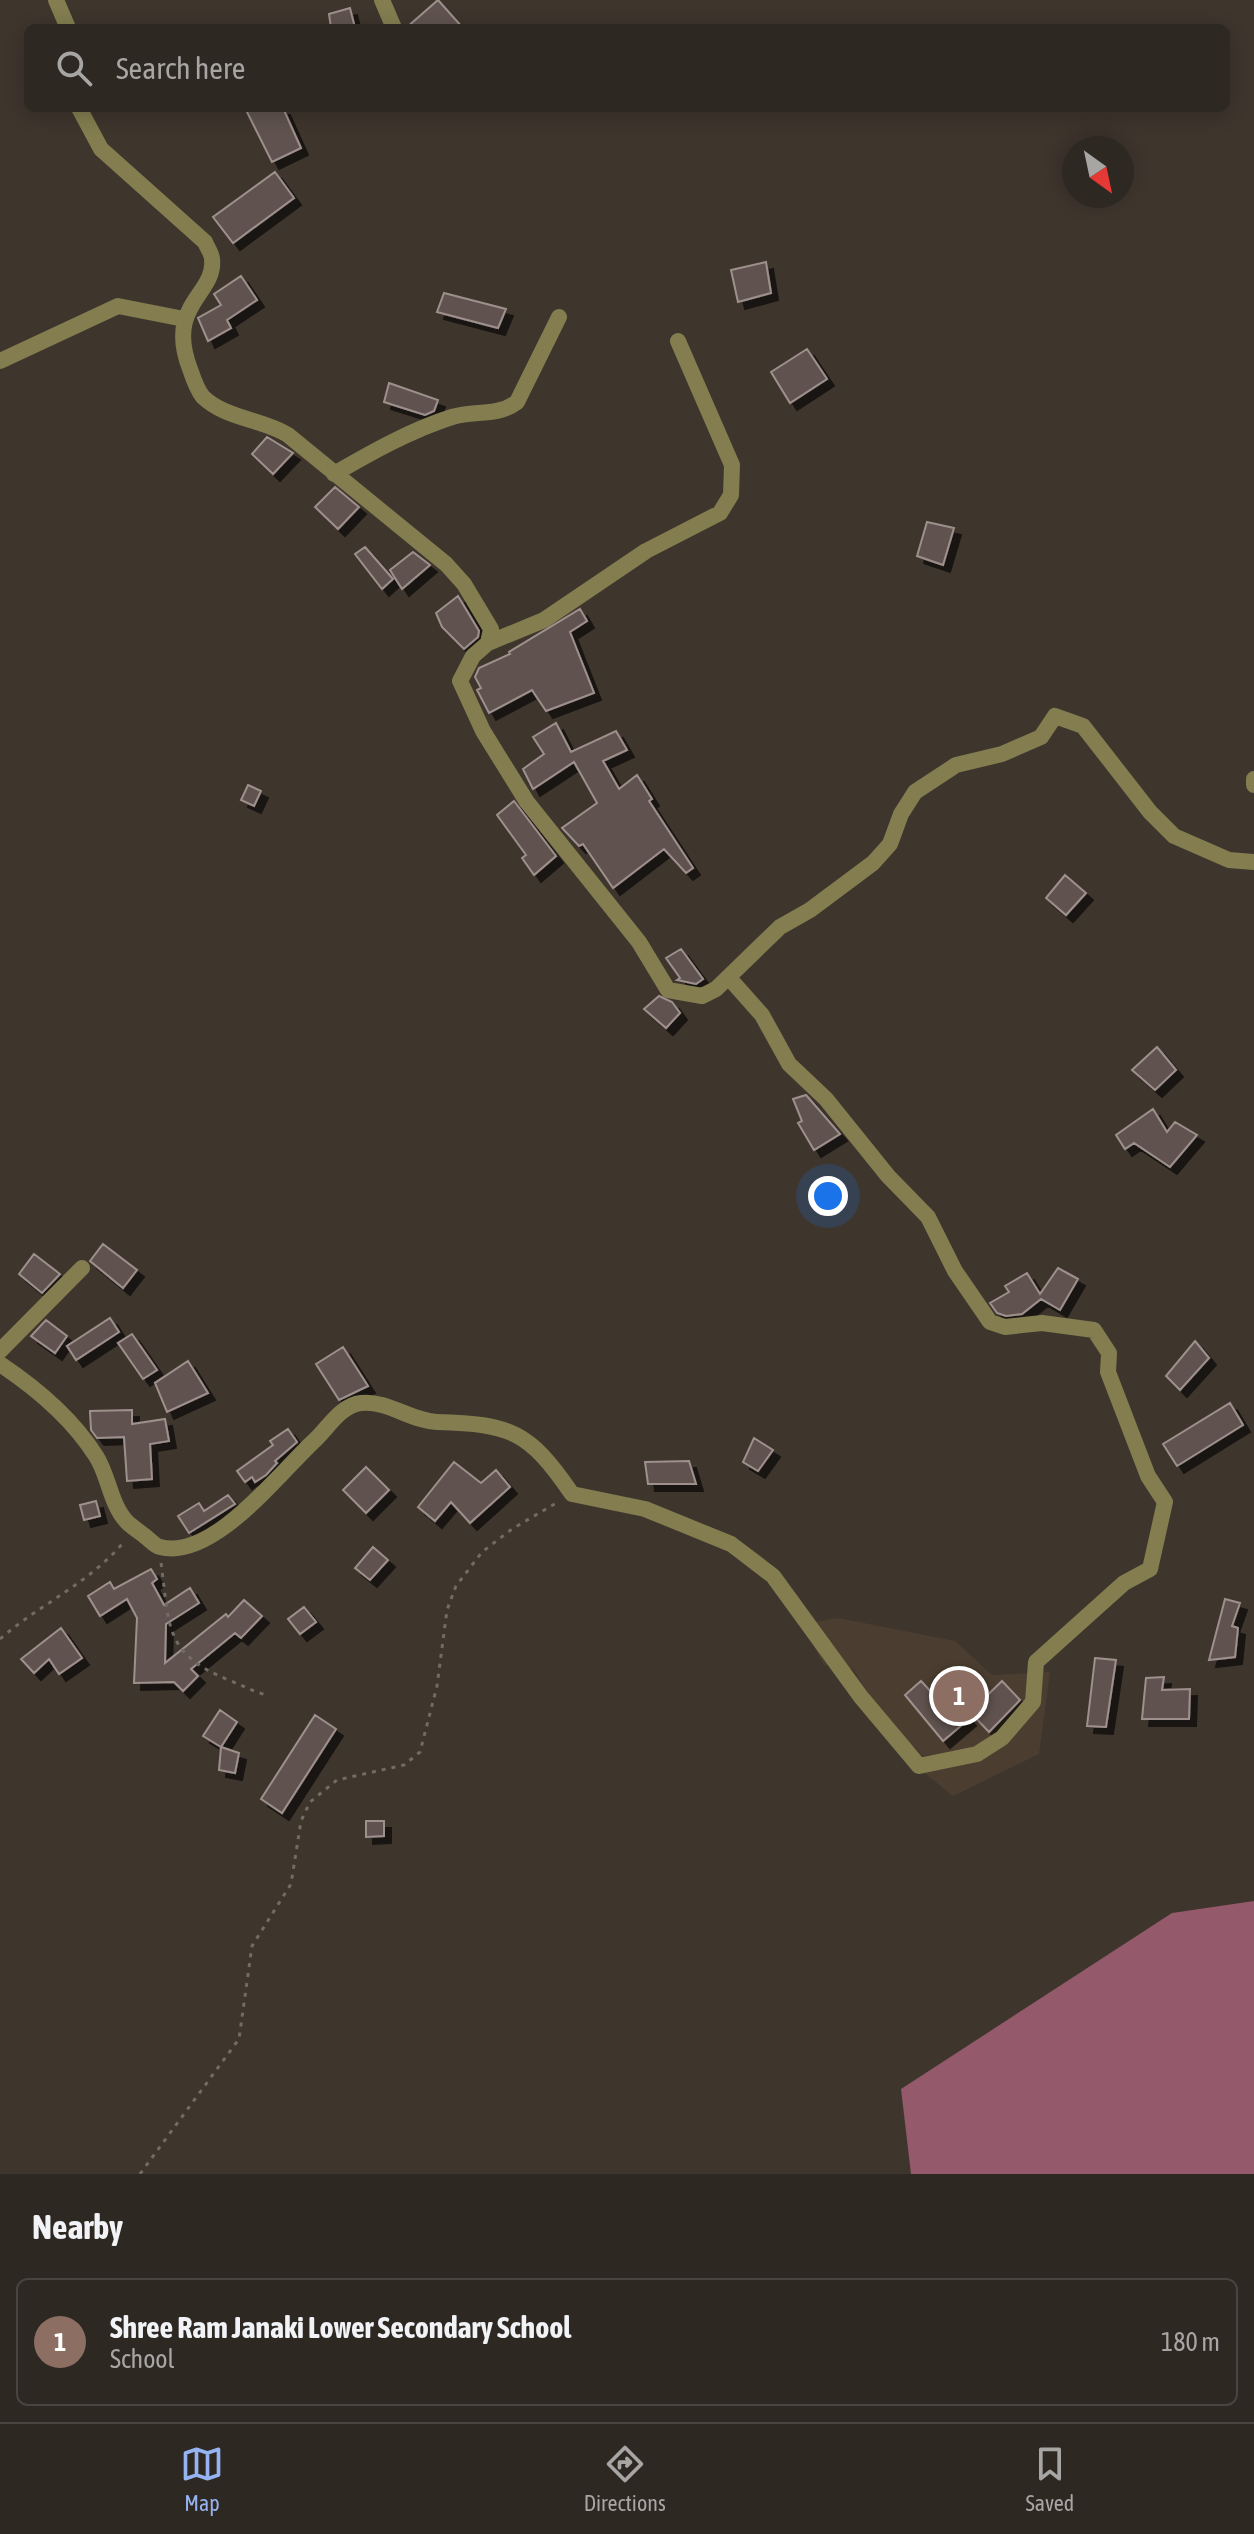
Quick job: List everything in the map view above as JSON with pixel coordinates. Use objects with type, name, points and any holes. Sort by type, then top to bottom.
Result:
[{"type":"street","points":[[56,0],[66,24]]},
{"type":"street","points":[[382,0],[392,24]]},
{"type":"street","points":[[81,112],[101,149],[205,242],[213,258],[211,270],[184,319],[185,358],[201,395],[219,408],[281,430],[383,511],[464,584],[491,629],[488,643]]},
{"type":"street","points":[[0,361],[118,306],[184,319]]},
{"type":"street","points":[[334,474],[377,449],[455,416],[507,410],[517,402],[559,317]]},
{"type":"street","points":[[678,341],[732,465],[731,495],[727,504],[720,513],[646,551],[544,620],[488,643],[473,656],[460,681],[483,731],[527,802],[639,942],[656,976],[668,990],[702,996],[730,979],[780,927],[810,910],[873,863],[890,844],[901,814],[915,792],[956,765],[1002,754],[1041,737],[1055,716],[1083,726],[1150,812],[1174,836],[1229,860],[1254,862]]},
{"type":"street","points":[[0,1364],[37,1389],[97,1456],[117,1507],[158,1547],[184,1547],[205,1539],[233,1520],[336,1416],[359,1403],[388,1407],[421,1419],[468,1420],[512,1432],[550,1461],[572,1494],[645,1509],[731,1544],[773,1576],[861,1697],[919,1766],[977,1754],[1002,1738],[1033,1702],[1036,1662],[1124,1583],[1150,1569],[1165,1502],[1148,1476],[1108,1372],[1109,1353],[1094,1330],[1042,1323],[1005,1327],[990,1322],[955,1271],[928,1217],[888,1176],[826,1099],[789,1064],[762,1015],[730,979]]},
{"type":"street","points":[[0,1351],[82,1268]]},
{"type":"path","points":[[140,2174],[239,2039],[252,1946],[291,1884],[301,1821],[310,1802],[337,1780],[404,1765],[420,1752],[434,1699],[447,1610],[456,1586],[482,1552],[512,1529],[572,1494]]},
{"type":"path","points":[[0,1639],[26,1616],[102,1568],[136,1528]]},
{"type":"path","points":[[158,1547],[172,1630],[182,1654],[204,1670],[266,1695]]},
{"type":"shaded area","points":[[838,1618],[955,1641],[992,1675],[1050,1672],[1039,1754],[953,1796],[923,1772],[923,1756],[884,1718],[853,1669],[824,1665],[801,1624]]},
{"type":"shaded area","points":[[1254,1901],[1254,2174],[911,2174],[901,2089],[1172,1913]]},
{"type":"building","points":[[438,0],[459,24],[411,24]]},
{"type":"building","points":[[350,8],[354,24],[330,24],[329,14]]},
{"type":"building","points":[[247,112],[285,112],[301,148],[272,162]]},
{"type":"building","points":[[275,172],[294,198],[233,243],[213,217]]},
{"type":"building","points":[[766,262],[771,293],[738,302],[731,270]]},
{"type":"building","points":[[241,276],[257,300],[227,320],[231,328],[208,341],[198,318],[221,305],[214,294]]},
{"type":"building","points":[[444,293],[506,309],[498,328],[437,312]]},
{"type":"building","points":[[807,349],[827,379],[790,403],[771,372]]},
{"type":"building","points":[[389,383],[438,400],[434,411],[425,415],[384,402]]},
{"type":"building","points":[[267,437],[293,453],[273,474],[252,454]]},
{"type":"building","points":[[335,487],[359,507],[338,529],[315,507]]},
{"type":"building","points":[[927,522],[954,528],[943,565],[917,556]]},
{"type":"building","points":[[365,547],[393,579],[382,589],[355,554]]},
{"type":"building","points":[[413,552],[430,565],[402,589],[390,570]]},
{"type":"building","points":[[458,596],[479,631],[478,637],[464,649],[442,627],[436,613]]},
{"type":"building","points":[[580,609],[587,621],[570,632],[594,693],[546,711],[532,690],[489,713],[477,690],[481,688],[475,677],[479,668],[510,654]]},
{"type":"building","points":[[556,723],[571,752],[616,731],[627,750],[603,761],[619,789],[637,775],[652,799],[649,801],[693,868],[686,873],[664,849],[613,888],[583,844],[579,846],[562,828],[597,803],[574,762],[533,789],[523,769],[544,754],[533,737]]},
{"type":"building","points":[[248,785],[261,791],[254,806],[241,800]]},
{"type":"building","points":[[514,801],[556,856],[534,875],[522,858],[526,855],[497,815]]},
{"type":"building","points":[[1065,875],[1086,893],[1066,915],[1046,898]]},
{"type":"building","points":[[681,949],[703,979],[696,984],[677,980],[680,978],[666,958]]},
{"type":"building","points":[[659,996],[672,1002],[680,1013],[666,1028],[644,1009]]},
{"type":"building","points":[[1157,1047],[1176,1070],[1155,1090],[1132,1070]]},
{"type":"building","points":[[806,1095],[840,1134],[814,1150],[798,1123],[802,1121],[793,1099]]},
{"type":"building","points":[[1153,1109],[1167,1132],[1175,1122],[1197,1135],[1170,1167],[1134,1143],[1125,1149],[1116,1135]]},
{"type":"building","points":[[103,1244],[137,1270],[123,1288],[90,1261]]},
{"type":"building","points":[[34,1254],[60,1274],[42,1293],[19,1274]]},
{"type":"building","points":[[1058,1268],[1078,1279],[1060,1310],[1041,1299],[1022,1314],[1006,1316],[997,1313],[990,1303],[1009,1292],[1005,1286],[1027,1273],[1040,1294]]},
{"type":"building","points":[[110,1318],[119,1332],[76,1360],[67,1346]]},
{"type":"building","points":[[46,1320],[67,1336],[55,1353],[31,1336]]},
{"type":"building","points":[[132,1334],[157,1370],[143,1379],[118,1343]]},
{"type":"building","points":[[1195,1341],[1209,1358],[1180,1390],[1166,1376]]},
{"type":"building","points":[[343,1347],[368,1386],[339,1400],[316,1364]]},
{"type":"building","points":[[188,1361],[208,1393],[167,1412],[155,1383]]},
{"type":"building","points":[[1230,1403],[1243,1425],[1177,1466],[1163,1444]]},
{"type":"building","points":[[132,1410],[132,1424],[165,1419],[169,1441],[150,1444],[152,1479],[127,1481],[124,1437],[97,1438],[91,1430],[90,1411]]},
{"type":"building","points":[[288,1429],[297,1442],[275,1461],[277,1463],[266,1475],[255,1482],[252,1477],[245,1482],[237,1471],[273,1445],[270,1441]]},
{"type":"building","points":[[754,1438],[773,1450],[758,1471],[743,1462]]},
{"type":"building","points":[[689,1461],[696,1484],[648,1484],[645,1462]]},
{"type":"building","points":[[454,1462],[481,1483],[496,1470],[510,1487],[470,1523],[451,1502],[435,1521],[418,1507]]},
{"type":"building","points":[[366,1467],[389,1490],[366,1513],[343,1490]]},
{"type":"building","points":[[228,1495],[235,1504],[189,1533],[178,1516],[199,1503],[204,1511]]},
{"type":"building","points":[[96,1501],[100,1516],[84,1520],[80,1505]]},
{"type":"building","points":[[373,1547],[388,1560],[370,1580],[355,1568]]},
{"type":"building","points":[[151,1569],[157,1579],[152,1583],[164,1605],[190,1588],[199,1603],[166,1624],[165,1663],[226,1614],[228,1617],[244,1600],[262,1616],[241,1638],[235,1633],[191,1669],[198,1676],[183,1691],[174,1682],[134,1683],[137,1618],[127,1599],[100,1616],[88,1596],[110,1582],[114,1589]]},
{"type":"building","points":[[1225,1599],[1240,1603],[1232,1626],[1238,1628],[1235,1657],[1209,1660]]},
{"type":"building","points":[[304,1607],[316,1622],[300,1634],[288,1619]]},
{"type":"building","points":[[61,1628],[82,1658],[59,1674],[49,1659],[34,1673],[21,1659]]},
{"type":"building","points":[[1095,1658],[1116,1660],[1106,1727],[1087,1726]]},
{"type":"building","points":[[1164,1677],[1162,1690],[1190,1689],[1189,1719],[1142,1719],[1146,1678]]},
{"type":"building","points":[[921,1681],[947,1709],[954,1702],[969,1719],[943,1741],[905,1695]]},
{"type":"building","points":[[1002,1681],[1020,1700],[989,1732],[970,1712]]},
{"type":"building","points":[[220,1710],[237,1722],[221,1747],[203,1736]]},
{"type":"building","points":[[315,1715],[336,1729],[282,1813],[261,1799]]},
{"type":"building","points":[[221,1747],[239,1753],[235,1773],[219,1770]]},
{"type":"building","points":[[366,1821],[384,1821],[384,1836],[366,1837]]},
{"type":"place","name":"Shree Ram Janaki Lower Secondary School","points":[[959,1696]]}]
